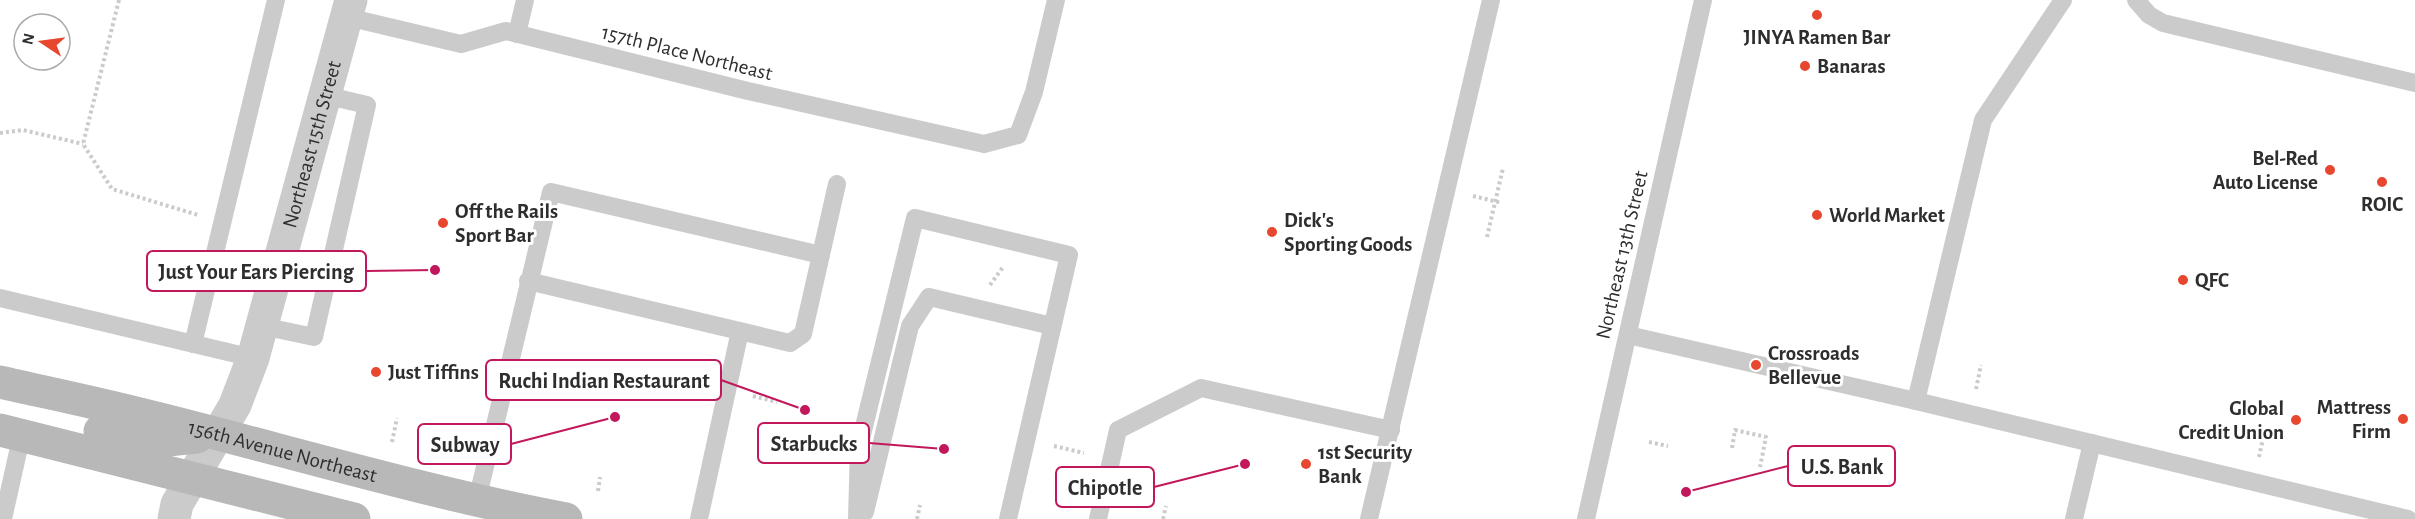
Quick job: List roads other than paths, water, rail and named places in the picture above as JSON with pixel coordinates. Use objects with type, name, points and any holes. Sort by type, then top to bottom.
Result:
[{"type":"main road","name":"156th Avenue Northeast","points":[[0,382],[159,419],[477,500],[566,519]]},
{"type":"main road","points":[[0,410],[148,442],[217,435]]},
{"type":"main road","points":[[11,432],[354,519]]},
{"type":"street","name":"Northeast 15th Street","points":[[174,519],[177,504],[235,405],[253,358],[349,8]]},
{"type":"lane","points":[[193,344],[276,0]]},
{"type":"lane","points":[[517,34],[525,0]]},
{"type":"lane","name":"157th Place Northeast","points":[[349,8],[461,44],[506,32],[517,34],[748,91],[984,144],[1018,135],[1034,92],[1056,0]]},
{"type":"lane","points":[[1370,519],[1491,0]]},
{"type":"lane","name":"Northeast 13th Street","points":[[1586,519],[1703,0]]},
{"type":"lane","points":[[1916,401],[1983,120],[2063,0]]},
{"type":"lane","points":[[2136,0],[2149,15],[2163,23],[2415,83]]},
{"type":"lane","points":[[262,326],[314,337],[367,105],[324,95]]},
{"type":"lane","points":[[528,281],[790,343],[802,334],[837,184]]},
{"type":"lane","points":[[477,500],[551,192],[821,255]]},
{"type":"lane","points":[[857,519],[859,447],[915,218],[1069,255],[1008,519]]},
{"type":"lane","points":[[863,519],[910,326],[930,297],[1052,326]]},
{"type":"lane","points":[[0,298],[253,358]]},
{"type":"lane","points":[[699,519],[740,331]]},
{"type":"lane","points":[[1628,335],[1916,401],[2408,519]]},
{"type":"lane","points":[[1098,519],[1118,430],[1202,388],[1390,430]]},
{"type":"lane","points":[[3,519],[11,432]]},
{"type":"lane","points":[[2074,519],[2092,443]]},
{"type":"place","name":"JINYA Ramen Bar","points":[[1817,15]]},
{"type":"place","name":"Banaras","points":[[1805,66]]},
{"type":"place","name":"Bel-Red Auto License","points":[[2330,170]]},
{"type":"place","name":"ROIC","points":[[2382,182]]},
{"type":"place","name":"World Market","points":[[1817,215]]},
{"type":"place","name":"Off the Rails Sport Bar","points":[[443,223]]},
{"type":"place","name":"Dick's Sporting Goods","points":[[1272,232]]},
{"type":"place","name":"Just Your Ears Piercing","points":[[435,270]]},
{"type":"place","name":"QFC","points":[[2183,280]]},
{"type":"place","name":"Crossroads Bellevue","points":[[1756,365]]},
{"type":"place","name":"Just Tiffins","points":[[376,372]]},
{"type":"place","name":"Ruchi Indian Restaurant","points":[[805,410]]},
{"type":"place","name":"Subway","points":[[615,417]]},
{"type":"place","name":"Mattress Firm","points":[[2403,419]]},
{"type":"place","name":"Global Credit Union","points":[[2296,420]]},
{"type":"place","name":"Starbucks","points":[[944,449]]},
{"type":"place","name":"Chipotle","points":[[1245,464]]},
{"type":"place","name":"1st Security Bank","points":[[1306,464]]},
{"type":"place","name":"U.S. Bank","points":[[1686,492]]}]
